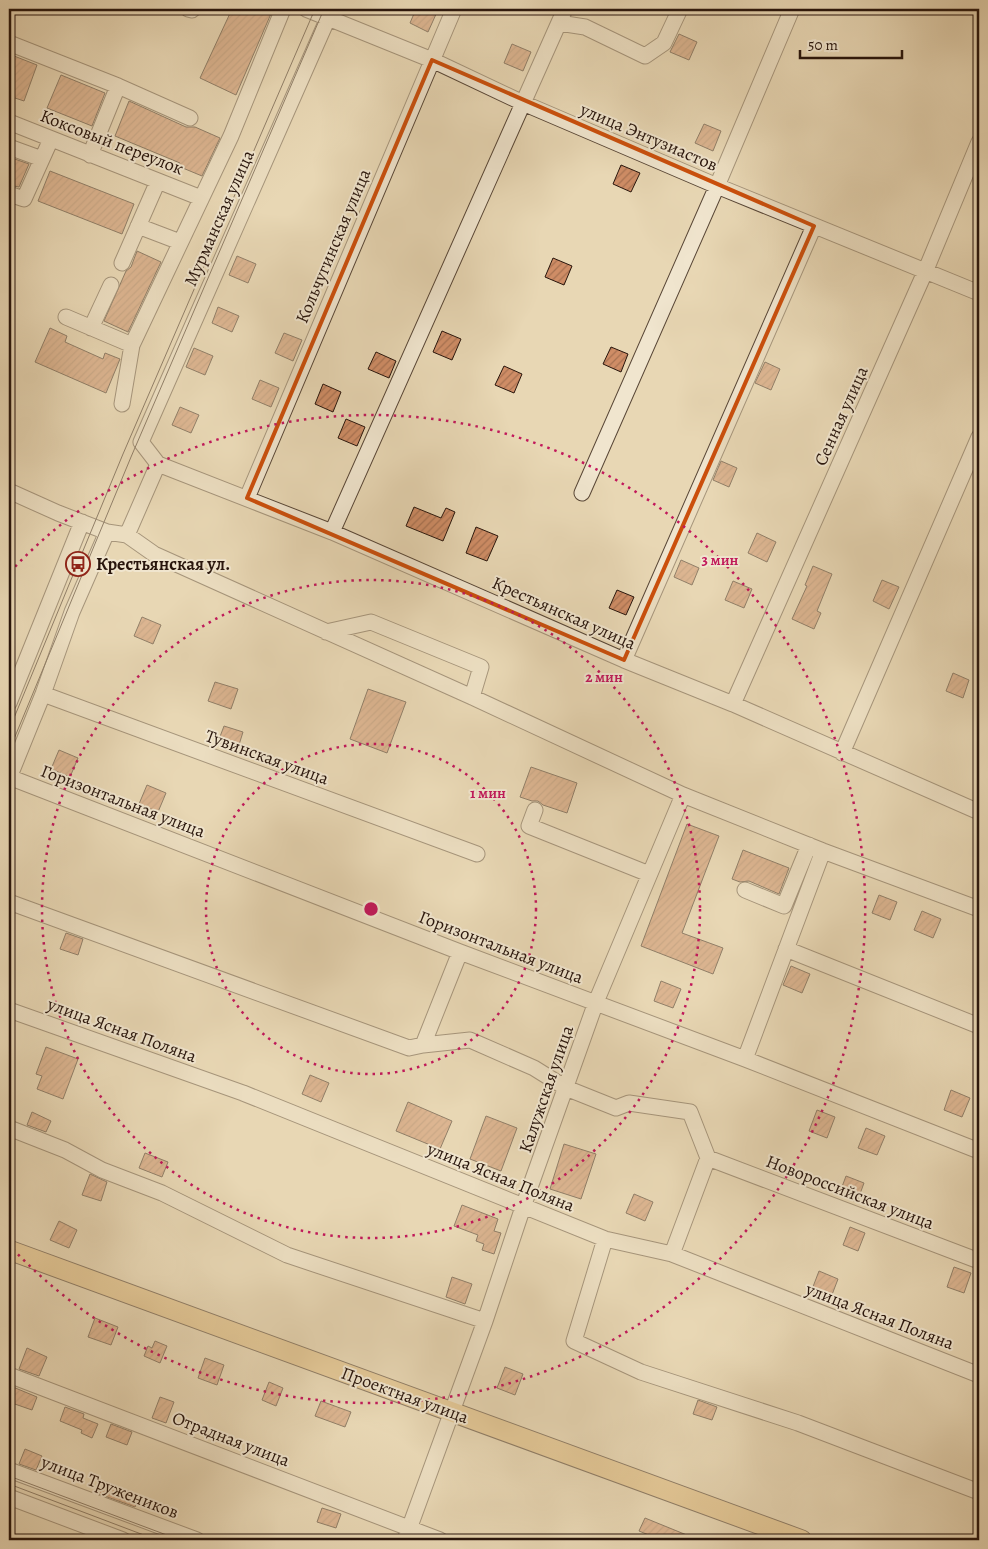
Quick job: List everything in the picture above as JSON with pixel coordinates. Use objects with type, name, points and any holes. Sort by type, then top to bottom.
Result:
[{"type":"main road","name":"Проектная улица","points":[[9,1250],[802,1540]]},
{"type":"street","points":[[188,9],[193,9]]},
{"type":"street","points":[[122,404],[132,345],[231,136],[283,9]]},
{"type":"street","name":"улица Энтузиастов","points":[[306,9],[330,13],[523,103],[717,186],[979,293]]},
{"type":"street","name":"Кольчугинская улица","points":[[248,498],[454,9]]},
{"type":"street","points":[[332,532],[562,16],[645,56],[664,42],[680,9]]},
{"type":"street","points":[[582,493],[717,186],[792,9]]},
{"type":"street","name":"Мурманская улица","points":[[158,464],[141,442],[330,13]]},
{"type":"street","points":[[9,43],[118,86],[190,118]]},
{"type":"street","points":[[90,155],[118,86]]},
{"type":"street","name":"Коксовый переулок","points":[[9,122],[201,198]]},
{"type":"street","points":[[9,194],[24,198],[51,139]]},
{"type":"street","points":[[9,147],[42,159]]},
{"type":"street","name":"Сенная улица","points":[[733,704],[978,151]]},
{"type":"street","points":[[122,263],[158,180]]},
{"type":"street","points":[[138,226],[180,242]]},
{"type":"street","points":[[624,660],[814,226]]},
{"type":"street","points":[[91,328],[112,285]]},
{"type":"street","points":[[66,317],[132,345]]},
{"type":"street","points":[[842,753],[979,437]]},
{"type":"street","points":[[127,535],[158,464]]},
{"type":"street","name":"Крестьянская улица","points":[[158,464],[332,532],[979,812]]},
{"type":"street","points":[[9,492],[107,532],[127,535],[154,554],[472,697],[683,795],[816,848],[979,909]]},
{"type":"street","points":[[9,703],[12,683],[82,522]]},
{"type":"street","points":[[9,778],[43,694],[72,612],[107,532]]},
{"type":"street","points":[[326,632],[370,622],[481,667],[472,697]]},
{"type":"street","name":"Тувинская улица","points":[[43,694],[477,854]]},
{"type":"street","name":"Горизонтальная улица","points":[[9,778],[979,1150]]},
{"type":"street","name":"Калужская улица","points":[[407,1534],[485,1321],[523,1206],[596,1002],[683,795]]},
{"type":"street","points":[[535,810],[528,826],[649,874]]},
{"type":"street","points":[[745,890],[784,906],[816,848]]},
{"type":"street","points":[[745,1059],[786,949],[816,848]]},
{"type":"street","points":[[9,902],[409,1048],[470,1040],[534,1068],[566,1088],[616,1108],[629,1103],[690,1112],[708,1158],[672,1254]]},
{"type":"street","points":[[786,949],[979,1026]]},
{"type":"street","points":[[423,1045],[460,952]]},
{"type":"street","name":"улица Ясная Поляна","points":[[9,1010],[243,1093],[605,1239],[672,1254],[979,1375]]},
{"type":"street","points":[[9,1128],[65,1150],[102,1170],[162,1193],[287,1255],[485,1321]]},
{"type":"street","name":"Новороссийская улица","points":[[708,1158],[979,1261]]},
{"type":"street","points":[[605,1239],[574,1341],[641,1372],[798,1423],[979,1492]]},
{"type":"street","name":"Отрадная улица","points":[[9,1375],[407,1534],[440,1540]]},
{"type":"street","name":"улица Тружеников","points":[[9,1470],[197,1540]]},
{"type":"street","points":[[9,1497],[123,1540]]},
{"type":"highlighted area","points":[[432,60],[814,226],[624,660],[247,498]]},
{"type":"building","points":[[232,9],[273,9],[236,95],[200,78]]},
{"type":"building","points":[[416,9],[429,9],[437,12],[428,32],[410,23]]},
{"type":"building","points":[[679,34],[697,42],[689,60],[670,52]]},
{"type":"building","points":[[512,44],[531,52],[523,71],[504,63]]},
{"type":"building","points":[[9,54],[37,65],[24,101],[9,96]]},
{"type":"building","points":[[61,75],[105,93],[92,126],[47,108]]},
{"type":"building","points":[[129,101],[186,127],[195,127],[220,138],[202,176],[178,166],[180,163],[115,136]]},
{"type":"building","points":[[704,124],[721,131],[713,151],[695,143]]},
{"type":"building","points":[[9,157],[29,164],[19,187],[9,185]]},
{"type":"building","points":[[621,165],[640,173],[631,192],[613,184]]},
{"type":"building","points":[[50,171],[134,204],[122,234],[38,201]]},
{"type":"building","points":[[137,251],[161,262],[128,332],[104,321]]},
{"type":"building","points":[[237,256],[256,264],[248,283],[229,275]]},
{"type":"building","points":[[553,258],[572,266],[564,285],[545,277]]},
{"type":"building","points":[[218,307],[239,316],[232,332],[212,323]]},
{"type":"building","points":[[50,328],[67,336],[65,342],[103,359],[105,353],[120,359],[106,393],[35,362]]},
{"type":"building","points":[[442,331],[461,339],[452,360],[433,352]]},
{"type":"building","points":[[284,333],[302,340],[293,361],[275,353]]},
{"type":"building","points":[[611,347],[628,354],[621,372],[603,364]]},
{"type":"building","points":[[194,348],[213,356],[205,375],[186,367]]},
{"type":"building","points":[[376,352],[396,361],[389,378],[368,369]]},
{"type":"building","points":[[765,362],[780,369],[771,390],[755,383]]},
{"type":"building","points":[[504,366],[522,374],[514,393],[495,385]]},
{"type":"building","points":[[260,380],[279,388],[271,407],[252,399]]},
{"type":"building","points":[[323,384],[341,392],[333,412],[315,404]]},
{"type":"building","points":[[180,407],[199,415],[191,433],[172,425]]},
{"type":"building","points":[[346,419],[365,427],[357,446],[338,438]]},
{"type":"building","points":[[721,461],[737,468],[729,487],[713,480]]},
{"type":"building","points":[[414,507],[441,518],[446,508],[455,512],[443,541],[406,526]]},
{"type":"building","points":[[476,527],[498,536],[487,561],[466,553]]},
{"type":"building","points":[[757,533],[776,542],[767,562],[748,553]]},
{"type":"building","points":[[681,560],[699,568],[692,585],[674,577]]},
{"type":"building","points":[[813,566],[832,574],[817,611],[821,613],[814,629],[792,619],[807,586],[805,585]]},
{"type":"building","points":[[882,580],[899,587],[889,609],[873,601]]},
{"type":"building","points":[[733,581],[752,589],[744,608],[725,600]]},
{"type":"building","points":[[617,590],[634,597],[626,615],[609,608]]},
{"type":"building","points":[[142,617],[161,625],[153,644],[134,636]]},
{"type":"building","points":[[953,673],[969,680],[963,698],[946,691]]},
{"type":"building","points":[[215,682],[238,689],[231,709],[208,701]]},
{"type":"building","points":[[368,689],[406,702],[387,753],[350,739]]},
{"type":"building","points":[[224,726],[243,732],[238,748],[218,742]]},
{"type":"building","points":[[59,750],[78,758],[70,777],[51,769]]},
{"type":"building","points":[[531,767],[577,783],[567,813],[543,805],[538,801],[520,797]]},
{"type":"building","points":[[147,785],[166,793],[158,812],[139,804]]},
{"type":"building","points":[[687,824],[719,836],[682,933],[723,948],[713,974],[641,946]]},
{"type":"building","points":[[743,850],[789,868],[779,894],[749,881],[740,882],[732,879]]},
{"type":"building","points":[[879,895],[897,902],[890,920],[872,913]]},
{"type":"building","points":[[922,911],[941,919],[933,938],[914,930]]},
{"type":"building","points":[[66,933],[83,939],[78,955],[60,949]]},
{"type":"building","points":[[791,966],[810,974],[802,993],[783,985]]},
{"type":"building","points":[[661,981],[681,989],[673,1008],[654,1001]]},
{"type":"building","points":[[46,1047],[78,1059],[63,1099],[37,1089],[42,1076],[36,1074]]},
{"type":"building","points":[[310,1075],[329,1083],[321,1102],[302,1094]]},
{"type":"building","points":[[951,1090],[970,1098],[962,1117],[944,1110]]},
{"type":"building","points":[[408,1102],[452,1121],[440,1149],[396,1131]]},
{"type":"building","points":[[817,1110],[835,1117],[827,1138],[809,1131]]},
{"type":"building","points":[[32,1112],[51,1121],[46,1132],[27,1125]]},
{"type":"building","points":[[486,1116],[517,1128],[501,1171],[470,1159]]},
{"type":"building","points":[[866,1128],[885,1136],[877,1155],[858,1148]]},
{"type":"building","points":[[564,1144],[596,1154],[581,1199],[550,1189]]},
{"type":"building","points":[[145,1153],[168,1162],[162,1177],[139,1168]]},
{"type":"building","points":[[90,1174],[107,1182],[101,1201],[82,1195]]},
{"type":"building","points":[[846,1176],[864,1183],[857,1202],[839,1195]]},
{"type":"building","points":[[634,1194],[653,1202],[645,1221],[626,1213]]},
{"type":"building","points":[[462,1205],[498,1219],[494,1231],[501,1233],[494,1254],[482,1250],[484,1244],[476,1241],[478,1235],[454,1226]]},
{"type":"building","points":[[59,1221],[77,1230],[69,1248],[50,1240]]},
{"type":"building","points":[[850,1227],[865,1233],[858,1251],[843,1245]]},
{"type":"building","points":[[954,1267],[971,1273],[964,1293],[947,1287]]},
{"type":"building","points":[[819,1271],[838,1279],[830,1300],[811,1292]]},
{"type":"building","points":[[452,1277],[472,1284],[465,1304],[446,1297]]},
{"type":"building","points":[[95,1318],[118,1327],[111,1345],[88,1337]]},
{"type":"building","points":[[155,1341],[167,1346],[160,1363],[144,1356],[148,1346],[152,1348]]},
{"type":"building","points":[[27,1348],[47,1357],[39,1376],[19,1369]]},
{"type":"building","points":[[205,1358],[224,1365],[217,1385],[198,1378]]},
{"type":"building","points":[[505,1367],[523,1374],[515,1395],[497,1388]]},
{"type":"building","points":[[269,1382],[283,1388],[276,1406],[262,1400]]},
{"type":"building","points":[[13,1387],[37,1397],[32,1410],[9,1402]]},
{"type":"building","points":[[160,1397],[174,1402],[166,1423],[152,1418]]},
{"type":"building","points":[[698,1400],[717,1407],[712,1420],[693,1414]]},
{"type":"building","points":[[321,1401],[351,1412],[345,1427],[315,1416]]},
{"type":"building","points":[[65,1407],[84,1414],[83,1418],[98,1424],[92,1438],[81,1433],[82,1430],[60,1421]]},
{"type":"building","points":[[111,1424],[132,1432],[127,1445],[106,1437]]},
{"type":"building","points":[[25,1449],[42,1456],[36,1470],[19,1464]]},
{"type":"building","points":[[104,1481],[140,1496],[135,1507],[99,1494]]},
{"type":"building","points":[[322,1508],[341,1514],[336,1528],[317,1522]]},
{"type":"building","points":[[645,1518],[699,1540],[661,1540],[639,1531]]},
{"type":"tram line","points":[[9,730],[123,454],[315,9]]},
{"type":"tram line","points":[[9,751],[131,457],[324,9]]},
{"type":"tram line","points":[[9,1476],[180,1540]]},
{"type":"tram line","points":[[9,1484],[157,1540]]},
{"type":"place","name":"Крестьянская ул.","points":[[78,564]]}]
